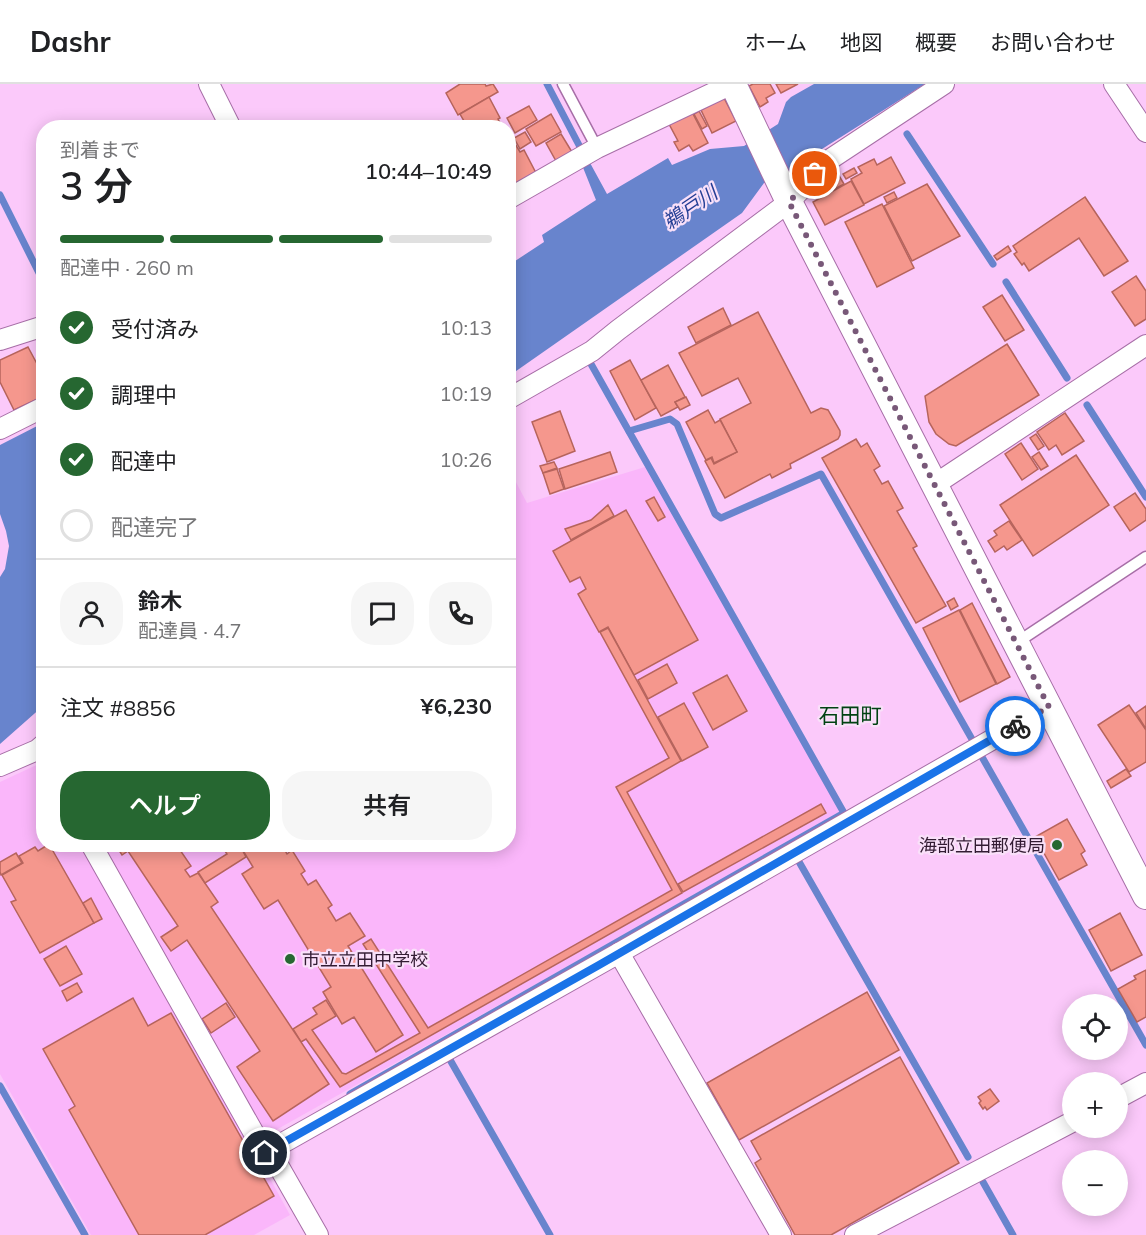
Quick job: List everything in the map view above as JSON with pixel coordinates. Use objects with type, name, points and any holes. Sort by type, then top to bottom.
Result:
[{"type":"street","points":[[209,84],[227,120]]},
{"type":"street","points":[[516,194],[597,148],[732,84],[785,193],[1146,896]]},
{"type":"street","points":[[516,394],[592,351],[785,193],[829,160],[944,84]]},
{"type":"street","points":[[1114,84],[1146,132]]},
{"type":"street","points":[[0,340],[36,329]]},
{"type":"street","points":[[934,485],[1146,345]]},
{"type":"street","points":[[0,429],[36,411]]},
{"type":"street","points":[[96,852],[265,1153],[1049,707]]},
{"type":"street","points":[[0,766],[36,753]]},
{"type":"street","points":[[619,953],[781,1235]]},
{"type":"street","points":[[1128,1093],[1146,1083]]},
{"type":"street","points":[[855,1235],[1062,1127]]},
{"type":"street","points":[[270,1151],[318,1235]]},
{"type":"lane","points":[[563,84],[597,148]]},
{"type":"lane","points":[[1016,643],[1146,557]]},
{"type":"shaded area","name":"市立立田中学校","points":[[645,467],[841,813],[251,1144],[290,1215],[254,1235],[91,1235],[0,1074],[0,782],[36,765],[36,852],[516,852],[516,482],[527,503]]},
{"type":"water","name":"鵜戸川","points":[[814,84],[925,84],[822,149],[799,176],[764,183],[742,213],[516,371],[516,260],[544,242],[542,235],[596,200],[582,165],[589,161],[607,194],[668,158],[672,165],[710,149],[744,146],[778,124],[786,102]]},
{"type":"water","points":[[36,427],[36,712],[0,744],[0,577],[5,569],[9,546],[0,514],[0,445]]},
{"type":"building","points":[[460,84],[485,84],[486,86],[493,84],[498,92],[458,115],[446,93]]},
{"type":"building","points":[[770,84],[775,93],[766,98],[768,102],[760,107],[749,86]]},
{"type":"building","points":[[776,84],[798,84],[781,93]]},
{"type":"building","points":[[489,97],[500,118],[499,120],[463,120],[460,114]]},
{"type":"building","points":[[724,98],[736,121],[712,133],[701,110]]},
{"type":"building","points":[[529,106],[537,120],[516,132],[516,120],[507,118]]},
{"type":"building","points":[[699,111],[707,126],[702,129],[694,114]]},
{"type":"building","points":[[692,112],[708,143],[693,151],[689,145],[679,151],[674,142],[678,141],[669,124]]},
{"type":"building","points":[[551,114],[561,132],[536,146],[526,129]]},
{"type":"building","points":[[525,132],[531,142],[520,149],[516,137]]},
{"type":"building","points":[[561,134],[572,152],[556,161],[546,143]]},
{"type":"building","points":[[516,145],[520,152],[524,150],[536,173],[516,184]]},
{"type":"building","points":[[891,157],[905,183],[864,204],[851,179],[862,173],[858,167],[874,159],[877,165]]},
{"type":"building","points":[[854,168],[857,173],[846,179],[843,174]]},
{"type":"building","points":[[838,174],[844,184],[822,196],[816,185]]},
{"type":"building","points":[[851,181],[864,205],[825,225],[813,202]]},
{"type":"building","points":[[927,184],[960,236],[912,261],[884,206]]},
{"type":"building","points":[[894,192],[897,198],[887,203],[884,197]]},
{"type":"building","points":[[1085,197],[1128,261],[1104,276],[1079,238],[1029,271],[1014,254],[1017,252],[1013,246]]},
{"type":"building","points":[[882,204],[914,268],[877,287],[845,222]]},
{"type":"building","points":[[1008,246],[1011,251],[997,260],[994,256]]},
{"type":"building","points":[[1136,276],[1146,291],[1146,319],[1135,326],[1112,292]]},
{"type":"building","points":[[1002,295],[1024,330],[1005,341],[983,307]]},
{"type":"building","points":[[723,308],[731,325],[696,343],[688,327]]},
{"type":"building","points":[[758,312],[811,413],[821,408],[828,410],[840,435],[838,439],[790,464],[791,468],[772,478],[770,474],[725,498],[705,461],[711,458],[714,464],[737,452],[720,419],[751,403],[738,378],[702,396],[679,353]]},
{"type":"building","points":[[1007,344],[1039,395],[956,446],[949,444],[936,434],[929,422],[925,396]]},
{"type":"building","points":[[28,347],[36,362],[36,400],[14,410],[0,382],[0,360]]},
{"type":"building","points":[[630,360],[656,408],[635,420],[610,371]]},
{"type":"building","points":[[668,365],[685,397],[675,402],[678,407],[661,416],[641,380]]},
{"type":"building","points":[[686,397],[690,405],[680,410],[675,402]]},
{"type":"building","points":[[708,410],[715,423],[720,420],[737,452],[714,463],[712,457],[706,460],[686,422]]},
{"type":"building","points":[[560,411],[575,451],[547,462],[532,422]]},
{"type":"building","points":[[1065,413],[1084,441],[1062,455],[1056,445],[1049,450],[1037,432]]},
{"type":"building","points":[[1036,434],[1044,446],[1038,450],[1030,438]]},
{"type":"building","points":[[856,439],[861,447],[867,443],[880,466],[874,470],[882,484],[888,481],[903,508],[897,511],[917,546],[913,548],[946,606],[916,623],[822,458]]},
{"type":"building","points":[[1021,443],[1038,469],[1022,480],[1005,454]]},
{"type":"building","points":[[610,452],[617,472],[565,489],[559,469]]},
{"type":"building","points":[[1039,452],[1048,466],[1041,470],[1032,457]]},
{"type":"building","points":[[1076,455],[1109,505],[1033,556],[1000,505]]},
{"type":"building","points":[[554,462],[557,468],[543,473],[540,466]]},
{"type":"building","points":[[557,469],[564,489],[550,494],[543,473]]},
{"type":"building","points":[[1135,493],[1146,509],[1146,520],[1130,531],[1114,507]]},
{"type":"building","points":[[654,497],[665,517],[658,521],[646,501]]},
{"type":"building","points":[[608,505],[614,516],[571,540],[565,529],[591,520]]},
{"type":"building","points":[[626,510],[698,640],[634,675],[608,627],[599,632],[578,594],[586,589],[580,577],[570,582],[553,551]]},
{"type":"building","points":[[1009,521],[1022,540],[1007,550],[1004,546],[995,552],[988,541],[997,535],[994,531]]},
{"type":"building","points":[[954,598],[958,606],[951,610],[947,602]]},
{"type":"building","points":[[972,603],[1010,677],[997,684],[960,610]]},
{"type":"building","points":[[959,610],[996,684],[960,702],[923,628]]},
{"type":"building","points":[[608,628],[681,761],[627,792],[682,893],[340,1087],[306,1039],[301,1042],[293,1029],[317,1014],[313,1008],[326,1000],[336,1016],[312,1030],[342,1073],[346,1074],[420,1033],[363,944],[371,939],[428,1028],[672,890],[616,787],[669,758],[600,632]]},
{"type":"building","points":[[667,664],[677,683],[648,699],[638,680]]},
{"type":"building","points":[[727,675],[747,711],[713,730],[693,693]]},
{"type":"building","points":[[684,703],[708,747],[682,761],[658,717]]},
{"type":"building","points":[[1129,705],[1146,730],[1146,762],[1129,772],[1098,725]]},
{"type":"building","points":[[1146,706],[1146,729],[1136,713]]},
{"type":"building","points":[[1126,769],[1131,776],[1111,788],[1107,781]]},
{"type":"building","points":[[821,804],[826,813],[683,892],[678,884]]},
{"type":"building","points":[[1067,819],[1085,851],[1081,854],[1087,865],[1059,880],[1035,837]]},
{"type":"building","points":[[35,847],[36,852],[54,852],[94,923],[40,953],[11,902],[16,900],[2,875],[23,863],[19,856]]},
{"type":"building","points":[[129,852],[181,852],[191,866],[185,870],[190,877],[198,873],[218,902],[211,907],[329,1084],[273,1121],[237,1067],[260,1051],[187,940],[171,951],[161,937],[178,926]]},
{"type":"building","points":[[226,852],[243,852],[246,857],[205,883],[198,872],[227,854]]},
{"type":"building","points":[[244,852],[286,852],[287,854],[293,852],[305,871],[301,874],[308,885],[316,880],[332,905],[328,908],[336,921],[350,913],[365,936],[348,946],[403,1035],[376,1052],[354,1017],[342,1024],[323,992],[331,987],[278,900],[264,909],[242,874],[253,867]]},
{"type":"building","points":[[16,853],[22,863],[1,875],[0,862]]},
{"type":"building","points":[[91,898],[102,919],[94,923],[83,903]]},
{"type":"building","points":[[1120,913],[1142,955],[1111,971],[1089,930]]},
{"type":"building","points":[[66,946],[82,974],[60,986],[44,959]]},
{"type":"building","points":[[1146,970],[1146,1017],[1137,1022],[1128,1006],[1128,994],[1121,994],[1118,989],[1136,979],[1134,976]]},
{"type":"building","points":[[77,983],[82,992],[67,1001],[62,991]]},
{"type":"building","points":[[867,992],[899,1050],[739,1140],[707,1083]]},
{"type":"building","points":[[133,998],[148,1026],[171,1013],[274,1196],[205,1235],[139,1235],[69,1110],[75,1106],[43,1049]]},
{"type":"building","points":[[226,1003],[235,1017],[211,1033],[202,1019]]},
{"type":"building","points":[[900,1057],[959,1163],[831,1235],[795,1235],[755,1163],[761,1159],[751,1141]]},
{"type":"building","points":[[990,1089],[999,1101],[987,1110],[985,1107],[983,1109],[978,1097]]},
{"type":"waterway","points":[[547,84],[580,147]]},
{"type":"waterway","points":[[907,134],[993,264]]},
{"type":"waterway","points":[[0,195],[36,267]]},
{"type":"waterway","points":[[1006,282],[1067,378]]},
{"type":"waterway","points":[[350,1094],[844,813],[591,364]]},
{"type":"waterway","points":[[1087,405],[1146,497]]},
{"type":"waterway","points":[[629,431],[670,419],[677,424],[715,514],[721,518],[821,474],[973,741]]},
{"type":"waterway","points":[[982,757],[1146,1045]]},
{"type":"waterway","points":[[798,860],[968,1157]]},
{"type":"waterway","points":[[449,1058],[550,1235]]},
{"type":"waterway","points":[[0,1086],[85,1235]]},
{"type":"waterway","points":[[983,1182],[1013,1235]]},
{"type":"way so far","points":[[815,174],[789,202],[1049,707],[1015,726]]},
{"type":"place","name":"海部立田郵便局","points":[[1057,845]]},
{"type":"place","name":"市立立田中学校","points":[[290,959]]},
{"type":"district","name":"石田町","points":[[850,715]]},
{"type":"route","points":[[265,1153],[599,965],[1015,726]]}]
